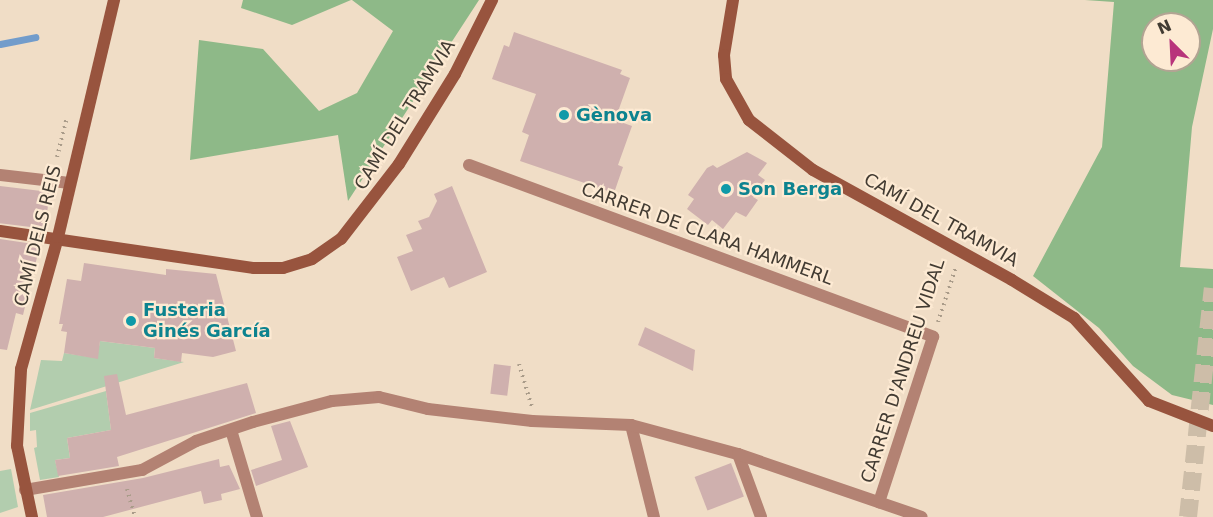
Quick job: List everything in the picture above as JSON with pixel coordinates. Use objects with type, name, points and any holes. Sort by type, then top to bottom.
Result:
[{"type":"street","name":"CAMÍ DELS REIS","points":[[32,517],[17,423],[21,369],[58,237],[114,0]]},
{"type":"street","name":"CAMÍ DEL TRAMVIA","points":[[0,231],[58,237],[254,268],[283,268],[312,259],[341,239],[399,164],[455,74],[492,0]]},
{"type":"street","name":"CAMÍ DEL TRAMVIA","points":[[733,0],[724,55],[726,78],[749,120],[813,170],[1074,318],[1149,401],[1213,426]]},
{"type":"street","name":"CARRER DE CLARA HAMMERL","points":[[469,165],[933,337]]},
{"type":"street","points":[[0,175],[70,183]]},
{"type":"street","points":[[0,237],[27,234]]},
{"type":"street","name":"CARRER D'ANDREU VIDAL","points":[[879,502],[933,337]]},
{"type":"street","points":[[26,490],[142,470],[196,441],[231,430],[332,401],[379,397],[428,409],[532,421],[631,425],[738,454],[922,517]]},
{"type":"street","points":[[631,425],[654,517]]},
{"type":"street","points":[[231,430],[257,517]]},
{"type":"street","points":[[738,454],[761,517]]},
{"type":"path","name":"CARRER D'ANDREU VIDAL","points":[[933,337],[961,252]]},
{"type":"path","points":[[519,364],[532,405],[532,421]]},
{"type":"path","points":[[123,475],[135,517]]},
{"type":"green space","points":[[243,0],[351,0],[292,25],[241,8]]},
{"type":"green space","points":[[352,0],[479,0],[348,201],[338,135],[190,160],[199,40],[263,49],[319,111],[357,93],[393,31]]},
{"type":"green space","points":[[1085,0],[1213,0],[1213,29],[1192,127],[1180,267],[1213,269],[1213,405],[1172,395],[1133,366],[1099,328],[1033,276],[1102,147],[1114,2]]},
{"type":"green space","points":[[100,341],[155,348],[154,358],[184,362],[30,410],[41,360],[62,361],[64,353],[97,358]]},
{"type":"green space","points":[[106,391],[111,430],[67,438],[70,458],[55,460],[59,477],[40,480],[34,448],[37,447],[36,430],[30,431],[30,413]]},
{"type":"green space","points":[[11,469],[18,507],[0,513],[0,471]]},
{"type":"building","name":"Gènova","points":[[514,32],[622,70],[620,74],[630,78],[615,120],[632,126],[618,165],[623,167],[614,193],[520,161],[529,135],[522,132],[536,94],[492,79],[504,45],[509,47]]},
{"type":"building","name":"Son Berga","points":[[747,152],[767,163],[758,175],[765,180],[753,197],[758,200],[746,217],[736,212],[723,229],[712,220],[708,225],[687,209],[694,199],[688,195],[707,168],[713,165],[717,168]]},
{"type":"building","points":[[0,186],[50,192],[45,229],[0,223]]},
{"type":"building","points":[[452,186],[487,272],[449,288],[444,277],[411,291],[397,257],[413,251],[406,235],[422,229],[418,221],[429,217],[437,201],[434,194]]},
{"type":"building","points":[[0,239],[40,245],[23,315],[16,313],[7,350],[0,349]]},
{"type":"building","points":[[84,263],[166,275],[166,269],[216,274],[236,351],[213,357],[182,353],[181,362],[154,358],[155,348],[100,341],[98,359],[64,353],[67,332],[61,331],[63,324],[59,324],[67,279],[81,281]]},
{"type":"building","points":[[645,327],[695,350],[693,371],[638,345]]},
{"type":"building","points":[[494,364],[511,366],[507,396],[490,394]]},
{"type":"building","points":[[117,374],[126,415],[247,383],[256,413],[117,457],[119,466],[58,476],[55,460],[70,458],[67,438],[111,430],[104,376]]},
{"type":"building","points":[[290,421],[308,467],[256,486],[251,470],[282,460],[271,426]]},
{"type":"building","points":[[219,459],[220,467],[229,465],[240,489],[221,494],[222,500],[204,504],[201,491],[103,517],[47,517],[43,495],[143,478]]},
{"type":"building","points":[[731,463],[744,497],[707,511],[695,477]]},
{"type":"waterway","points":[[0,44],[35,37]]},
{"type":"tunnel","points":[[1188,517],[1213,288]]},
{"type":"place","name":"Gènova","points":[[564,115]]},
{"type":"place","name":"Son Berga","points":[[726,189]]},
{"type":"place","name":"Fusteria Ginés García","points":[[131,321]]}]
